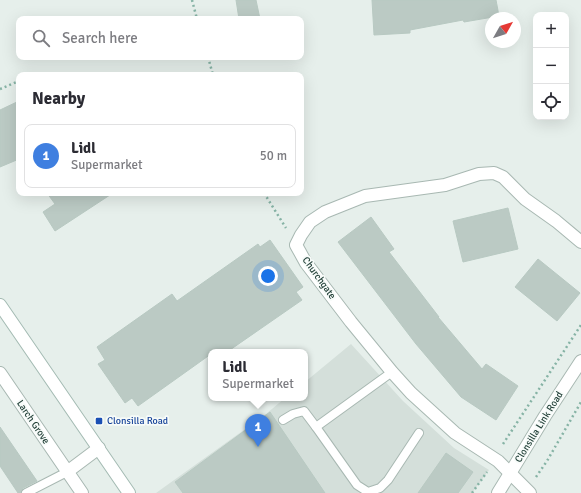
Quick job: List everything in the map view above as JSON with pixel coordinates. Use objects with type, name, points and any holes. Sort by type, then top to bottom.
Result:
[{"type":"street","points":[[296,245],[300,235],[310,222],[325,212],[365,196],[445,185],[479,174],[494,173],[503,177],[525,199],[556,221],[581,242]]},
{"type":"street","name":"Churchgate","points":[[296,245],[306,263],[392,372],[411,393],[455,433],[494,458],[529,492]]},
{"type":"street","points":[[0,305],[129,493]]},
{"type":"street","name":"Clonsilla Link Road","points":[[498,493],[544,416],[581,361]]},
{"type":"street","name":"Larch Grove","points":[[0,373],[82,493]]},
{"type":"street","points":[[67,472],[98,448]]},
{"type":"lane","points":[[316,427],[392,372]]},
{"type":"lane","points":[[283,420],[293,414],[304,411],[356,485],[368,492],[380,488],[388,480],[419,433]]},
{"type":"lane","points":[[26,493],[67,472]]},
{"type":"path","points":[[192,0],[196,16]]},
{"type":"path","points":[[209,60],[212,72]]},
{"type":"path","points":[[0,89],[16,82]]},
{"type":"path","points":[[266,196],[296,245]]},
{"type":"path","points":[[472,493],[489,470],[494,458],[581,325]]},
{"type":"path","points":[[529,492],[581,402]]},
{"type":"shaded area","points":[[351,344],[403,401],[454,448],[489,470],[472,493],[156,493],[266,414],[281,401],[308,401],[308,380]]},
{"type":"building","points":[[236,0],[256,0],[259,16],[239,16]]},
{"type":"building","points":[[372,0],[496,0],[498,12],[485,12],[485,18],[464,22],[463,20],[410,30],[410,33],[374,35]]},
{"type":"building","points":[[16,102],[16,160],[0,167],[0,110]]},
{"type":"building","points":[[49,196],[108,196],[55,231],[43,212],[55,204]]},
{"type":"building","points":[[508,208],[518,249],[463,262],[453,221]]},
{"type":"building","points":[[371,217],[394,249],[389,252],[438,317],[482,369],[486,364],[518,386],[496,420],[461,397],[416,344],[338,242]]},
{"type":"building","points":[[270,240],[303,287],[296,292],[302,300],[231,349],[208,349],[208,356],[138,406],[132,398],[125,403],[98,364],[105,360],[97,347],[172,294],[177,301],[258,244],[260,247]]},
{"type":"building","points":[[538,259],[580,293],[557,321],[515,287]]},
{"type":"building","points":[[270,412],[325,493],[183,493],[175,482]]},
{"type":"building","points":[[0,427],[37,481],[23,488],[21,493],[18,493],[0,466]]},
{"type":"building","points":[[446,453],[473,472],[458,493],[418,493]]},
{"type":"place","name":"Clonsilla Road","points":[[99,421]]},
{"type":"place","name":"Lidl","points":[[258,447]]}]
